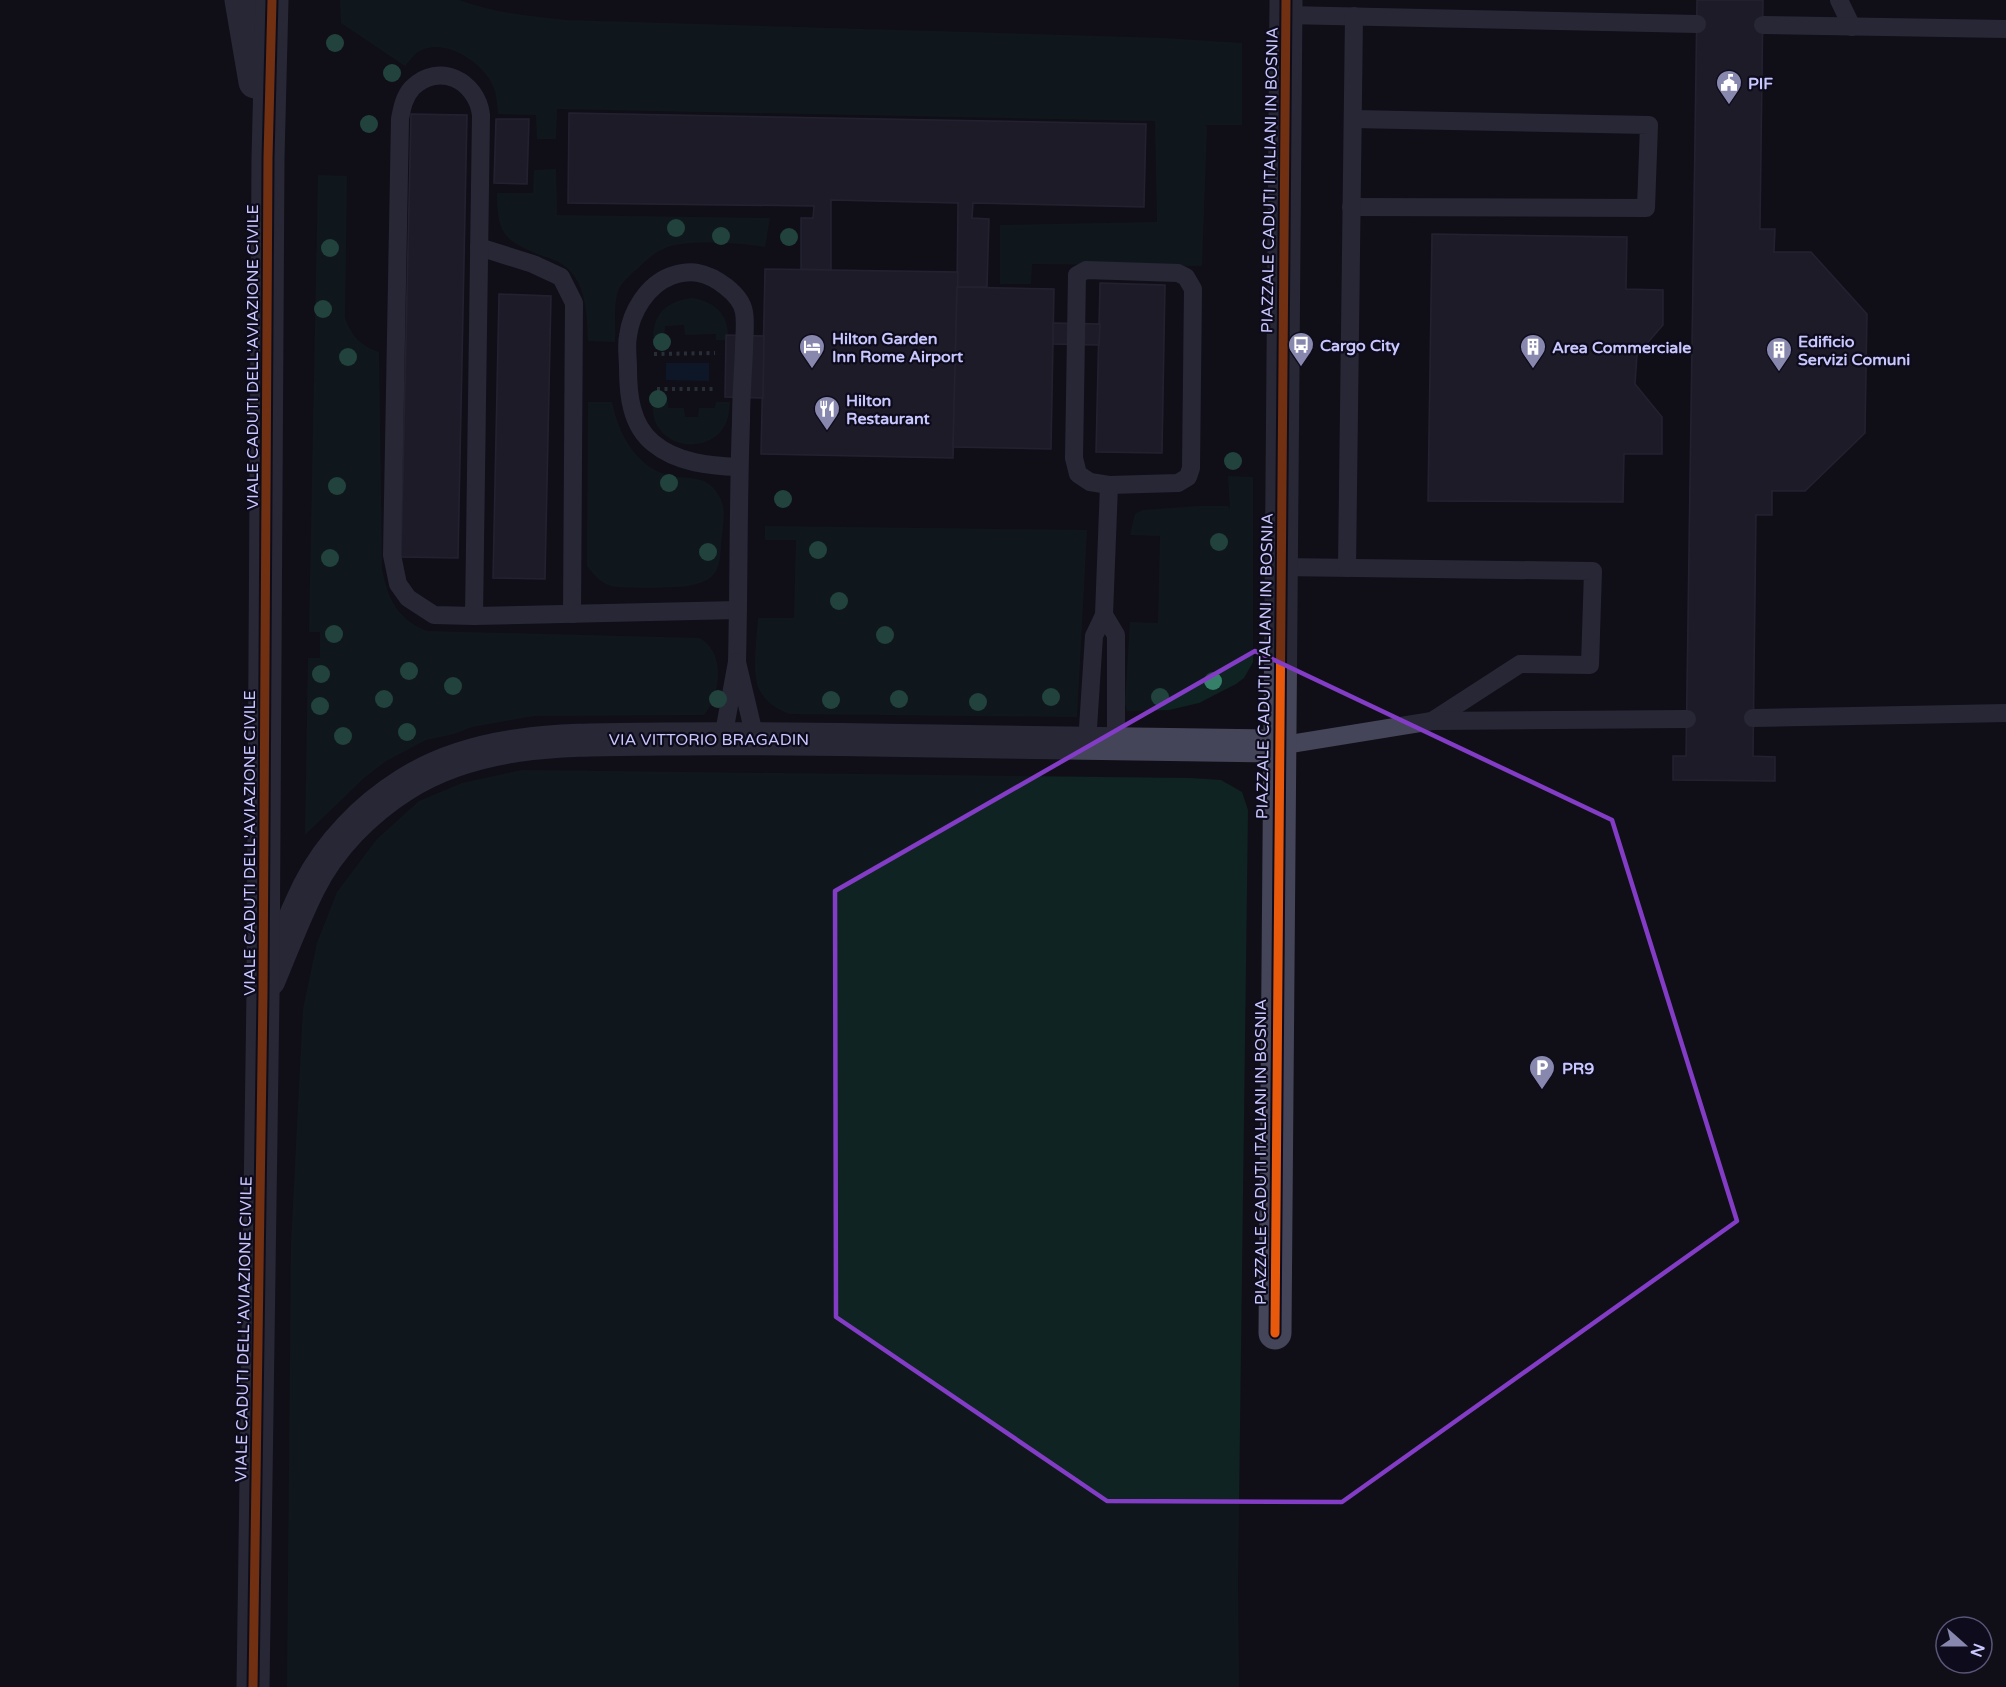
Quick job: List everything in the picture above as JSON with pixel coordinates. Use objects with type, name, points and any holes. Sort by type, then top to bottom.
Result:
[{"type":"street","name":"VIALE CADUTI DELL'AVIAZIONE CIVILE","points":[[241,0],[268,158]]},
{"type":"street","name":"VIALE CADUTI DELL'AVIAZIONE CIVILE","points":[[253,1687],[263,993],[268,158],[272,0]]},
{"type":"street","name":"PIAZZALE CADUTI ITALIANI IN BOSNIA","points":[[1275,1333],[1278,746],[1286,7]]},
{"type":"street","name":"VIA VITTORIO BRAGADIN","points":[[263,993],[310,884],[339,842],[371,808],[405,784],[441,765],[489,751],[536,743],[575,740],[723,738],[1278,746]]},
{"type":"lane","points":[[1839,0],[1852,27]]},
{"type":"lane","name":"PIAZZALE CADUTI ITALIANI IN BOSNIA","points":[[1286,7],[1354,16],[1697,24]]},
{"type":"lane","points":[[1347,568],[1354,16]]},
{"type":"lane","points":[[1763,25],[2006,29]]},
{"type":"lane","points":[[474,616],[480,105],[469,87],[445,75],[420,82],[411,90],[404,102],[400,118],[392,555],[398,584],[408,598],[434,615],[474,616],[738,610]]},
{"type":"lane","points":[[1352,207],[1646,208],[1649,125],[1353,119]]},
{"type":"lane","points":[[479,247],[533,264],[561,277],[574,303],[572,614]]},
{"type":"lane","points":[[1086,270],[1178,273],[1186,277],[1193,289],[1191,468],[1188,477],[1178,483],[1109,485],[1090,482],[1078,474],[1074,458],[1077,275],[1086,270]]},
{"type":"lane","points":[[723,738],[737,662],[739,467],[744,311],[728,288],[707,275],[694,272],[668,278],[655,285],[645,296],[631,322],[628,337],[628,390],[632,410],[652,442],[688,461],[704,465],[739,467]]},
{"type":"lane","points":[[1102,744],[1094,636],[1104,615],[1109,485]]},
{"type":"lane","points":[[1280,567],[1593,571],[1590,665],[1520,664],[1432,721]]},
{"type":"lane","points":[[1102,744],[1116,635],[1104,615]]},
{"type":"lane","points":[[737,662],[755,738]]},
{"type":"lane","points":[[1753,718],[2006,713]]},
{"type":"lane","name":"PIAZZALE CADUTI ITALIANI IN BOSNIA","points":[[1278,746],[1432,721],[1687,719]]},
{"type":"path","points":[[628,355],[744,353]]},
{"type":"highlighted area","points":[[1255,651],[1612,820],[1737,1221],[1342,1502],[1107,1501],[836,1317],[835,891]]},
{"type":"green space","points":[[340,0],[459,0],[499,11],[567,20],[1163,38],[1242,43],[1242,125],[1205,125],[1207,127],[1202,266],[1032,264],[1031,284],[1000,284],[1000,225],[1157,222],[1155,121],[557,109],[556,139],[537,139],[536,115],[498,114],[493,86],[481,68],[471,60],[450,49],[428,48],[416,53],[405,66],[341,23]]},
{"type":"green space","points":[[556,169],[557,215],[770,218],[765,247],[729,243],[686,243],[661,250],[642,264],[619,288],[616,297],[615,342],[588,341],[582,292],[573,274],[560,263],[528,250],[511,240],[501,227],[499,218],[497,193],[533,193],[534,170]]},
{"type":"green space","points":[[318,175],[347,176],[345,318],[358,340],[379,352],[382,570],[387,590],[396,607],[409,621],[427,631],[700,638],[714,653],[718,671],[715,695],[704,715],[534,716],[472,727],[454,734],[426,740],[386,761],[364,778],[305,835],[308,658],[320,658],[320,632],[309,632]]},
{"type":"green space","points":[[693,298],[707,302],[722,314],[728,334],[725,334],[725,340],[716,340],[716,334],[685,335],[684,325],[665,326],[664,337],[653,337],[656,321],[664,309],[677,301]]},
{"type":"green space","points":[[588,402],[612,402],[619,425],[630,446],[637,456],[656,471],[675,477],[704,481],[716,491],[723,504],[724,513],[720,557],[716,571],[708,579],[681,587],[617,587],[607,585],[587,566]]},
{"type":"green space","points":[[668,402],[668,408],[684,408],[685,417],[698,417],[699,408],[715,408],[716,402],[730,402],[727,420],[718,434],[700,444],[689,444],[679,443],[669,438],[655,421],[652,403]]},
{"type":"green space","points":[[1228,476],[1253,477],[1253,662],[1244,678],[1199,703],[1169,710],[1127,711],[1125,703],[1130,622],[1158,623],[1160,536],[1130,535],[1135,514],[1143,510],[1198,506],[1228,506],[1230,509]]},
{"type":"green space","points":[[765,526],[1087,530],[1077,717],[790,714],[777,708],[766,699],[757,684],[755,656],[758,618],[794,618],[796,540],[765,540]]},
{"type":"green space","points":[[522,770],[1191,778],[1221,780],[1242,792],[1248,810],[1238,1581],[1239,1687],[287,1687],[291,1243],[303,1009],[317,943],[337,892],[377,839],[419,801],[462,783]]},
{"type":"water","points":[[666,363],[709,363],[709,381],[666,380]]},
{"type":"building","name":"Edificio Servizi Comuni","points":[[1697,0],[1763,0],[1760,229],[1775,229],[1774,252],[1811,252],[1867,314],[1865,433],[1805,491],[1772,491],[1772,515],[1756,515],[1753,756],[1775,757],[1775,781],[1673,780],[1673,756],[1686,756]]},
{"type":"building","points":[[569,113],[1146,124],[1144,207],[973,203],[972,218],[989,219],[987,287],[957,287],[958,203],[831,200],[831,270],[801,269],[801,218],[813,218],[814,206],[568,203]]},
{"type":"building","points":[[411,114],[467,115],[458,558],[401,557]]},
{"type":"building","points":[[496,119],[529,119],[527,184],[494,183]]},
{"type":"building","name":"Area Commerciale","points":[[1432,234],[1627,237],[1626,289],[1663,290],[1663,325],[1637,355],[1635,384],[1662,417],[1662,454],[1624,454],[1623,502],[1428,501]]},
{"type":"building","points":[[765,269],[958,272],[953,458],[761,454]]},
{"type":"building","points":[[1100,283],[1165,285],[1162,453],[1096,452]]},
{"type":"building","points":[[957,287],[1054,289],[1051,449],[953,447]]},
{"type":"building","points":[[499,294],[551,296],[545,579],[493,578]]},
{"type":"building","points":[[1053,323],[1100,324],[1099,345],[1053,344]]},
{"type":"building","points":[[726,335],[764,336],[763,398],[725,397]]},
{"type":"cycle path","points":[[253,1687],[263,993],[268,158],[272,0]]},
{"type":"cycle path","points":[[1275,1333],[1286,0]]},
{"type":"place","name":"PIF","points":[[1729,106]]},
{"type":"place","name":"Cargo City","points":[[1301,368]]},
{"type":"place","name":"Hilton Garden Inn Rome Airport","points":[[812,370]]},
{"type":"place","name":"Area Commerciale","points":[[1533,370]]},
{"type":"place","name":"Edificio Servizi Comuni","points":[[1779,373]]},
{"type":"place","name":"Hilton Restaurant","points":[[827,432]]},
{"type":"place","name":"PR9","points":[[1542,1091]]}]
